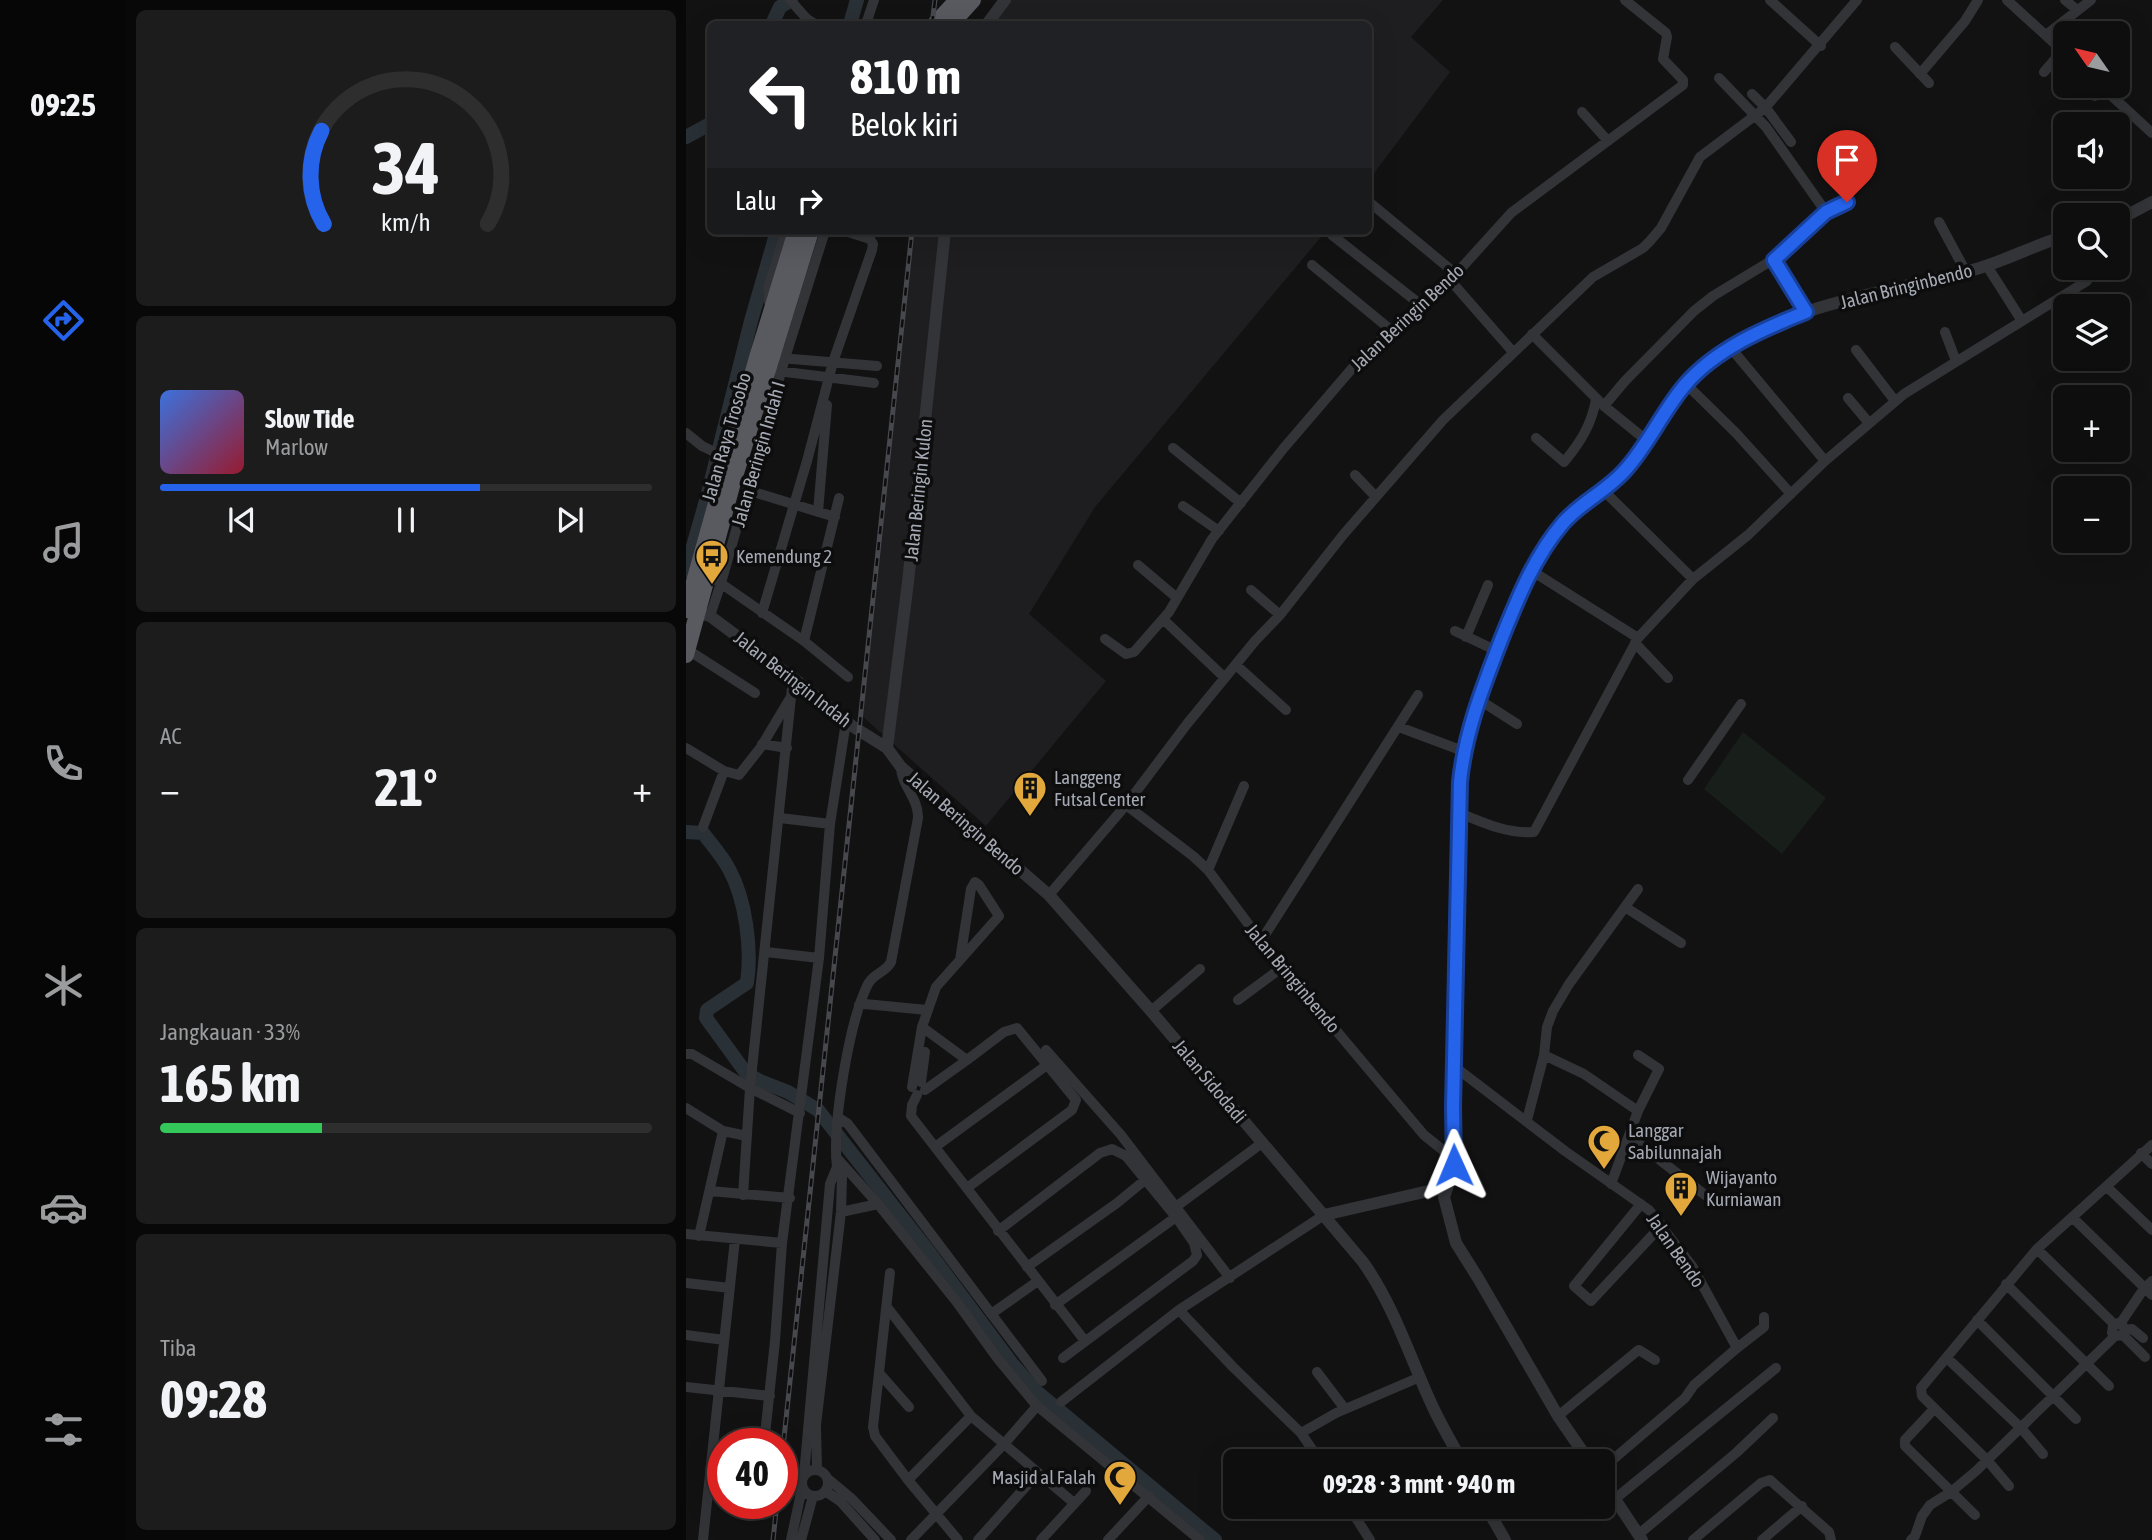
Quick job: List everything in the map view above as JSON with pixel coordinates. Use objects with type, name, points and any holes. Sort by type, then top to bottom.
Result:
[{"type":"highway","points":[[938,21],[957,0]]},
{"type":"highway","points":[[954,21],[974,0]]},
{"type":"highway","name":"Jalan Raya Trosobo","points":[[687,653],[698,613],[721,455],[795,235]]},
{"type":"highway","name":"Jalan Raya Trosobo","points":[[698,613],[715,579],[810,235]]},
{"type":"street","points":[[867,21],[874,0]]},
{"type":"street","points":[[989,21],[1005,0]]},
{"type":"street","name":"Jalan Beringin Bendo","points":[[1105,639],[1130,654],[1134,652],[1164,620],[1219,531],[1361,358],[1453,277],[1511,213],[1680,87],[1684,82],[1663,59],[1666,33],[1625,0]]},
{"type":"street","points":[[1770,0],[1821,46]]},
{"type":"street","points":[[1049,895],[1126,805],[1225,678],[1443,420],[1592,277],[1643,248],[1650,241],[1661,228],[1700,157],[1761,112],[1821,46],[1857,0]]},
{"type":"street","points":[[1920,74],[1965,20],[1978,0]]},
{"type":"street","points":[[2007,0],[2053,42]]},
{"type":"street","points":[[2065,0],[2077,10]]},
{"type":"street","points":[[2046,35],[2091,0]]},
{"type":"street","points":[[793,4],[812,21]]},
{"type":"street","points":[[1895,47],[1929,83]]},
{"type":"street","points":[[2043,72],[2053,62]]},
{"type":"street","points":[[1719,78],[1761,112],[1791,142]]},
{"type":"street","points":[[1752,94],[1766,127],[1826,212]]},
{"type":"street","points":[[2114,98],[2152,133]]},
{"type":"street","points":[[1582,113],[1608,141]]},
{"type":"street","points":[[1535,438],[1564,462],[1587,430],[1600,402],[1625,381],[1694,311],[1713,296],[1774,260],[1826,212],[1847,202]]},
{"type":"street","points":[[2130,214],[2152,202]]},
{"type":"street","points":[[1372,205],[1453,277],[1513,352]]},
{"type":"street","points":[[1939,222],[1966,272]]},
{"type":"street","points":[[769,315],[769,285],[785,235]]},
{"type":"street","name":"Jalan Beringin Indah I","points":[[715,579],[747,490],[776,364],[824,235]]},
{"type":"street","points":[[818,512],[833,362],[873,244],[870,239],[858,235]]},
{"type":"street","name":"Jalan Beringin Kulon","points":[[887,748],[908,582],[945,235]]},
{"type":"street","points":[[1332,235],[1421,305]]},
{"type":"street","name":"Jalan Bringinbendo","points":[[1449,1182],[1454,1159],[1457,812],[1463,751],[1478,699],[1532,571],[1564,522],[1616,480],[1629,466],[1686,384],[1730,347],[1806,312],[1857,297],[1966,272],[2053,242]]},
{"type":"street","points":[[1774,260],[1806,312]]},
{"type":"street","points":[[1312,264],[1391,330]]},
{"type":"street","points":[[1987,266],[2022,321]]},
{"type":"street","points":[[1457,812],[1502,830],[1534,832],[1636,640],[1693,579],[1748,535],[1825,461],[1895,401],[2087,280]]},
{"type":"street","points":[[1945,332],[1956,361]]},
{"type":"street","points":[[1532,334],[1600,402],[1646,440]]},
{"type":"street","points":[[1730,347],[1825,461]]},
{"type":"street","points":[[1856,350],[1895,401]]},
{"type":"street","points":[[776,364],[833,362],[877,366]]},
{"type":"street","points":[[776,364],[830,379],[874,383]]},
{"type":"street","points":[[762,614],[830,379]]},
{"type":"street","points":[[1686,384],[1736,433],[1791,494]]},
{"type":"street","points":[[1848,398],[1869,423]]},
{"type":"street","points":[[686,433],[702,446],[721,455]]},
{"type":"street","points":[[1173,448],[1241,503]]},
{"type":"street","points":[[1355,475],[1376,497]]},
{"type":"street","points":[[747,490],[835,517]]},
{"type":"street","points":[[1603,490],[1693,579]]},
{"type":"street","points":[[804,641],[839,498]]},
{"type":"street","points":[[1183,506],[1219,531]]},
{"type":"street","points":[[1138,565],[1177,598]]},
{"type":"street","points":[[1532,571],[1636,640],[1668,678]]},
{"type":"street","points":[[715,579],[804,641],[848,677]]},
{"type":"street","points":[[1466,637],[1488,585]]},
{"type":"street","points":[[1251,590],[1280,615]]},
{"type":"street","name":"Jalan Beringin Indah","points":[[698,613],[793,678],[846,722],[887,748]]},
{"type":"street","points":[[1164,620],[1225,678]]},
{"type":"street","points":[[1455,631],[1497,651]]},
{"type":"street","points":[[687,653],[755,693]]},
{"type":"street","points":[[1236,665],[1286,710]]},
{"type":"street","points":[[743,1195],[752,1080],[793,678]]},
{"type":"street","points":[[1261,941],[1418,695]]},
{"type":"street","points":[[686,748],[724,771],[734,775],[742,773],[791,696]]},
{"type":"street","points":[[1478,699],[1517,724]]},
{"type":"street","points":[[1688,780],[1741,705]]},
{"type":"street","points":[[766,1428],[782,1243],[790,1198],[819,958],[830,824],[846,722]]},
{"type":"street","points":[[1399,727],[1463,751]]},
{"type":"street","points":[[762,744],[787,748]]},
{"type":"street","name":"Jalan Beringin Bendo","points":[[887,748],[901,767],[1049,895],[1095,947]]},
{"type":"street","points":[[791,1540],[804,1475],[840,1101],[859,1006],[871,980],[885,972],[891,962],[918,818],[917,805],[901,774],[901,767]]},
{"type":"street","points":[[703,827],[724,771]]},
{"type":"street","points":[[1208,870],[1244,786]]},
{"type":"street","name":"Jalan Bringinbendo","points":[[1126,805],[1208,870],[1261,941],[1424,1135],[1454,1159]]},
{"type":"street","points":[[780,818],[830,824]]},
{"type":"street","points":[[960,960],[972,886],[975,882],[999,916],[960,960],[936,987],[926,1022],[919,1088],[911,1116],[1085,1341]]},
{"type":"street","points":[[1527,1120],[1544,1055],[1547,1027],[1553,1011],[1569,984],[1638,889]]},
{"type":"street","points":[[1625,907],[1681,943]]},
{"type":"street","name":"Jalan Sidodadi","points":[[1095,947],[1363,1262],[1380,1286],[1398,1321],[1420,1377],[1455,1449]]},
{"type":"street","points":[[765,952],[819,958]]},
{"type":"street","points":[[1238,1000],[1284,966]]},
{"type":"street","points":[[1151,1011],[1200,969]]},
{"type":"street","points":[[859,1006],[864,1004],[926,1022],[967,1060]]},
{"type":"street","points":[[919,1088],[967,1060],[1013,1027],[1021,1031],[1074,1096],[1076,1104],[1072,1110],[967,1188]]},
{"type":"street","points":[[1046,1050],[1121,1135],[1230,1278]]},
{"type":"street","points":[[686,1054],[692,1054],[752,1080],[801,1104]]},
{"type":"street","points":[[1544,1055],[1584,1074],[1638,1111]]},
{"type":"street","points":[[1611,1184],[1638,1111],[1659,1069],[1638,1055]]},
{"type":"street","points":[[935,1147],[1047,1065]]},
{"type":"street","name":"Jalan Bendo","points":[[1455,1068],[1641,1204],[1662,1225],[1692,1266],[1737,1348]]},
{"type":"street","points":[[686,1108],[723,1131],[747,1136]]},
{"type":"street","points":[[838,1124],[848,1124],[1042,1381]]},
{"type":"street","points":[[699,1236],[723,1131]]},
{"type":"street","points":[[1629,1136],[1704,1195]]},
{"type":"street","points":[[1177,1206],[1262,1143]]},
{"type":"street","points":[[2009,1486],[1920,1391],[2037,1249],[2152,1145]]},
{"type":"street","points":[[998,1231],[1108,1149],[1116,1149],[1126,1156],[1194,1243],[1194,1261],[1063,1358]]},
{"type":"street","points":[[2141,1153],[2152,1164]]},
{"type":"street","points":[[817,1470],[816,1425],[841,1212],[842,1177],[836,1157]]},
{"type":"street","points":[[836,1157],[878,1204],[1037,1406],[1200,1540]]},
{"type":"street","points":[[1027,1267],[1145,1180]]},
{"type":"street","points":[[1060,1402],[1180,1310],[1324,1215],[1449,1182]]},
{"type":"street","points":[[1449,1182],[1444,1197],[1457,1243],[1558,1416],[1581,1449]]},
{"type":"street","points":[[2107,1188],[2152,1230]]},
{"type":"street","points":[[710,1191],[790,1198]]},
{"type":"street","points":[[829,1200],[841,1200]]},
{"type":"street","points":[[841,1212],[878,1204]]},
{"type":"street","points":[[1641,1204],[1574,1286],[1591,1301],[1662,1225]]},
{"type":"street","points":[[1055,1305],[1175,1217]]},
{"type":"street","points":[[1911,1540],[1930,1505],[1951,1492],[2021,1428],[2119,1330],[2150,1288],[2072,1217]]},
{"type":"street","points":[[686,1234],[782,1243]]},
{"type":"street","points":[[704,1540],[735,1240]]},
{"type":"street","points":[[2037,1249],[2145,1357]]},
{"type":"street","points":[[890,1273],[873,1427],[875,1436],[958,1540]]},
{"type":"street","points":[[991,1314],[1038,1281]]},
{"type":"street","points":[[686,1283],[730,1288]]},
{"type":"street","points":[[2006,1284],[2109,1386]]},
{"type":"street","points":[[887,1307],[971,1416],[1074,1503]]},
{"type":"street","points":[[1180,1310],[1233,1367],[1301,1433],[1312,1449]]},
{"type":"street","points":[[1615,1458],[1685,1398],[1694,1385],[1766,1326],[1764,1317]]},
{"type":"street","points":[[1977,1320],[2076,1419]]},
{"type":"street","points":[[2119,1330],[2132,1329],[2143,1338]]},
{"type":"street","points":[[686,1335],[724,1340]]},
{"type":"street","points":[[1558,1416],[1639,1350],[1654,1360]]},
{"type":"street","points":[[1947,1358],[2021,1428],[2043,1454]]},
{"type":"street","points":[[1773,1418],[1641,1537],[1616,1498],[1776,1368]]},
{"type":"street","points":[[1317,1372],[1345,1409]]},
{"type":"street","points":[[880,1374],[909,1407]]},
{"type":"street","points":[[1301,1433],[1345,1409],[1420,1377]]},
{"type":"street","points":[[686,1387],[769,1396]]},
{"type":"street","points":[[911,1540],[1037,1406]]},
{"type":"street","points":[[1934,1409],[1904,1442],[1975,1515]]},
{"type":"street","points":[[908,1480],[971,1416]]},
{"type":"street","points":[[804,1475],[817,1470]]},
{"type":"street","points":[[817,1470],[851,1498],[891,1540]]},
{"type":"street","points":[[978,1540],[1038,1473]]},
{"type":"street","points":[[825,1491],[827,1478]]},
{"type":"street","points":[[1693,1540],[1766,1481],[1773,1482],[1802,1506],[1829,1532],[1831,1540]]},
{"type":"street","points":[[802,1488],[813,1496]]},
{"type":"street","points":[[813,1496],[825,1491]]},
{"type":"street","points":[[825,1491],[840,1501],[875,1540]]},
{"type":"street","points":[[1041,1540],[1086,1491]]},
{"type":"street","points":[[801,1540],[813,1496]]},
{"type":"street","points":[[1108,1540],[1149,1496]]},
{"type":"street","points":[[1762,1540],[1802,1506]]},
{"type":"street","points":[[1357,1519],[1370,1540]]},
{"type":"street","points":[[1493,1519],[1506,1540]]},
{"type":"shaded area","points":[[1001,0],[1443,0],[1411,37],[1450,72],[1372,176],[1372,21],[982,21]]},
{"type":"shaded area","points":[[912,235],[1323,235],[1095,507],[1029,614],[1106,681],[986,826],[862,716]]},
{"type":"shaded area","points":[[1743,732],[1826,798],[1782,854],[1704,789]]},
{"type":"waterway","points":[[773,21],[780,7],[791,0]]},
{"type":"waterway","points":[[851,21],[857,0]]},
{"type":"waterway","points":[[686,137],[707,126]]},
{"type":"waterway","points":[[686,571],[776,235]]},
{"type":"waterway","points":[[686,832],[703,833],[729,869],[740,895],[748,940],[747,983],[707,1010],[706,1018],[746,1073],[788,1092],[818,1110],[1013,1365],[1037,1392],[1215,1540]]},
{"type":"railway","points":[[932,21],[935,0]]},
{"type":"railway","points":[[785,1428],[912,235]]},
{"type":"railway","points":[[773,1540],[775,1519]]},
{"type":"place","name":"Kemendung 2","points":[[712,586]]},
{"type":"place","name":"Langgeng Futsal Center","points":[[1030,818]]},
{"type":"place","name":"Langgar Sabilunnajah","points":[[1604,1171]]},
{"type":"place","name":"Wijayanto Kurniawan","points":[[1681,1218]]},
{"type":"place","name":"Masjid al Falah","points":[[1120,1507]]},
{"type":"route","points":[[1454,1165],[1458,947],[1457,812],[1465,742],[1491,663],[1532,571],[1553,536],[1564,522],[1616,480],[1629,466],[1686,384],[1730,347],[1806,312],[1774,260],[1826,212],[1847,202]]}]
